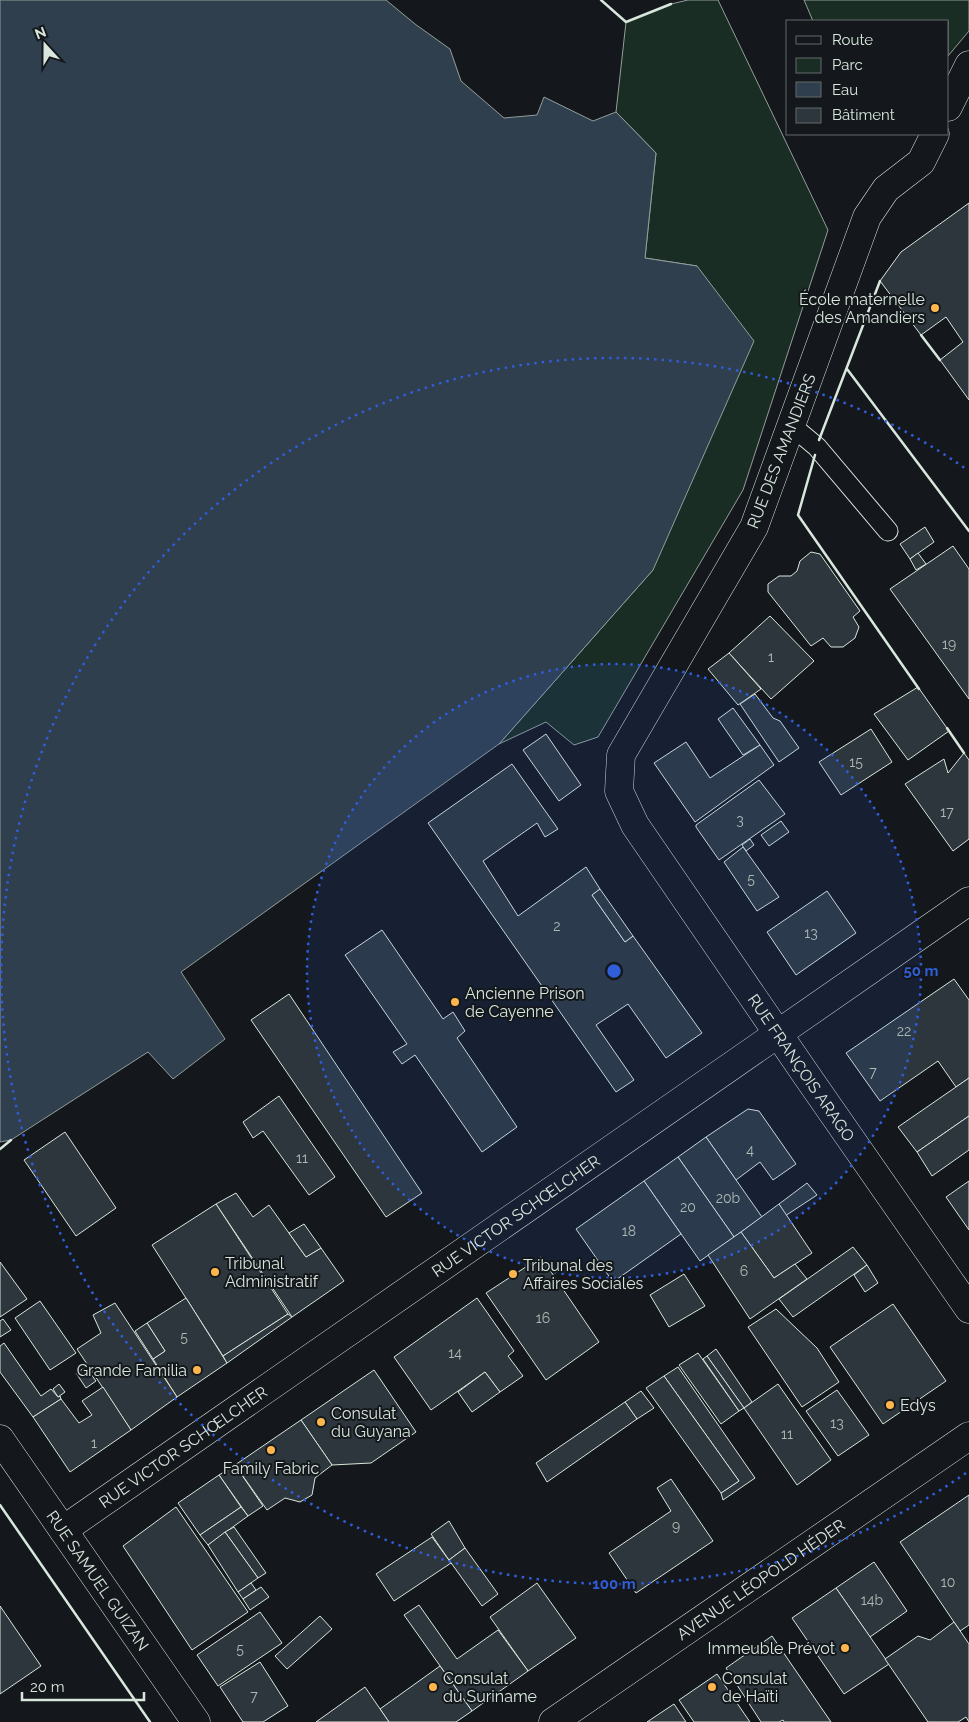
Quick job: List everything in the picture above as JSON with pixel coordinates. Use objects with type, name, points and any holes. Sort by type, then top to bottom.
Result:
[{"type":"street","points":[[949,105],[969,65]]},
{"type":"street","name":"RUE DES AMANDIERS","points":[[635,825],[619,792],[621,755],[754,527],[867,217],[886,189],[921,162],[934,135]]},
{"type":"street","name":"RUE FRANÇOIS ARAGO","points":[[635,825],[969,1309]]},
{"type":"street","name":"RUE VICTOR SCHŒLCHER","points":[[64,1530],[969,901]]},
{"type":"street","name":"AVENUE LÉOPOLD HÉDER","points":[[553,1722],[969,1436]]},
{"type":"street","name":"RUE SAMUEL GUIZAN","points":[[0,1438],[196,1722]]},
{"type":"lane","points":[[792,426],[817,446],[888,531]]},
{"type":"green space","points":[[688,0],[718,0],[828,230],[743,490],[598,737],[574,745],[546,722],[499,744],[653,570],[697,266],[645,258],[656,153],[616,112],[626,22],[671,4]]},
{"type":"green space","points":[[804,0],[969,0],[969,31],[949,55],[949,20],[813,20]]},
{"type":"water","points":[[0,0],[386,0],[450,49],[461,81],[504,118],[537,115],[544,97],[593,121],[616,112],[656,153],[645,258],[697,266],[754,341],[653,570],[499,744],[181,972],[225,1039],[173,1079],[148,1052],[11,1140],[0,1142]]},
{"type":"building","name":"École maternelle des Amandiers","points":[[969,203],[969,400],[940,360],[963,342],[946,317],[921,335],[880,281],[901,252]]},
{"type":"building","points":[[925,527],[934,542],[910,559],[900,544]]},
{"type":"building","points":[[953,546],[969,569],[969,699],[890,589]]},
{"type":"building","points":[[811,552],[820,554],[860,611],[853,617],[859,627],[855,638],[843,647],[831,647],[823,638],[811,646],[768,592],[768,584],[779,576],[791,576],[797,571],[800,561]]},
{"type":"building","points":[[918,553],[926,564],[916,570],[910,559]]},
{"type":"building","points":[[770,616],[814,661],[771,699],[729,653]]},
{"type":"building","points":[[729,653],[761,689],[738,705],[708,669]]},
{"type":"building","points":[[918,687],[949,731],[908,760],[874,714]]},
{"type":"building","points":[[755,694],[773,718],[780,721],[799,748],[779,762],[740,704]]},
{"type":"building","points":[[733,708],[760,745],[743,755],[718,719]]},
{"type":"building","points":[[871,729],[892,762],[841,795],[819,762]]},
{"type":"building","points":[[546,734],[581,785],[559,801],[523,750]]},
{"type":"building","points":[[686,742],[710,778],[760,745],[774,765],[695,822],[654,763]]},
{"type":"building","points":[[964,753],[969,760],[969,839],[953,851],[905,784],[944,759],[948,773]]},
{"type":"building","points":[[512,764],[558,829],[545,837],[537,823],[483,861],[518,916],[586,867],[600,889],[592,895],[625,942],[633,936],[702,1033],[666,1058],[628,1004],[596,1025],[634,1080],[616,1092],[428,823]]},
{"type":"building","points":[[759,780],[785,814],[719,860],[696,825]]},
{"type":"building","points":[[781,821],[789,832],[769,846],[761,835]]},
{"type":"building","points":[[750,839],[754,845],[746,851],[742,845]]},
{"type":"building","points":[[743,847],[779,897],[757,911],[724,862]]},
{"type":"building","points":[[600,889],[633,936],[625,942],[592,895]]},
{"type":"building","points":[[827,891],[856,933],[796,975],[767,932]]},
{"type":"building","points":[[382,930],[443,1019],[453,1012],[465,1031],[457,1038],[517,1127],[482,1152],[415,1055],[402,1064],[393,1052],[407,1044],[345,955]]},
{"type":"building","points":[[954,979],[969,1000],[969,1078],[956,1087],[938,1061],[880,1101],[846,1053]]},
{"type":"building","points":[[289,994],[422,1193],[386,1217],[251,1020]]},
{"type":"building","points":[[969,1078],[969,1116],[917,1152],[898,1127]]},
{"type":"building","points":[[279,1096],[335,1177],[309,1195],[263,1131],[253,1138],[243,1122]]},
{"type":"building","points":[[748,1109],[759,1111],[796,1164],[773,1180],[760,1162],[736,1180],[706,1137]]},
{"type":"building","points":[[969,1116],[969,1150],[932,1176],[917,1152]]},
{"type":"building","points":[[65,1132],[116,1208],[76,1236],[24,1160]]},
{"type":"building","points":[[706,1137],[762,1217],[734,1237],[678,1157]]},
{"type":"building","points":[[678,1157],[734,1237],[700,1261],[644,1181]]},
{"type":"building","points":[[644,1181],[681,1234],[613,1282],[576,1229]]},
{"type":"building","points":[[969,1181],[969,1230],[946,1197]]},
{"type":"building","points":[[807,1183],[817,1195],[785,1216],[779,1204]]},
{"type":"building","points":[[236,1193],[253,1217],[269,1205],[306,1257],[321,1248],[344,1281],[292,1317],[216,1204]]},
{"type":"building","name":"Tribunal Administratif","points":[[216,1204],[288,1314],[223,1356],[152,1245]]},
{"type":"building","points":[[779,1204],[812,1253],[774,1278],[741,1232]]},
{"type":"building","points":[[304,1224],[321,1248],[306,1257],[289,1233]]},
{"type":"building","points":[[741,1232],[774,1278],[795,1264],[807,1279],[750,1319],[708,1255]]},
{"type":"building","points":[[853,1247],[867,1265],[793,1317],[779,1299]]},
{"type":"building","points":[[541,1257],[599,1342],[546,1380],[486,1293]]},
{"type":"building","points":[[0,1262],[27,1299],[0,1317]]},
{"type":"building","points":[[867,1265],[878,1283],[865,1292],[854,1275]]},
{"type":"building","points":[[684,1274],[705,1306],[669,1327],[650,1295]]},
{"type":"building","points":[[186,1298],[227,1363],[177,1397],[153,1359],[165,1351],[147,1323]]},
{"type":"building","points":[[477,1298],[514,1351],[508,1356],[523,1376],[500,1392],[485,1372],[431,1410],[394,1357]]},
{"type":"building","points":[[40,1301],[76,1353],[50,1370],[15,1318]]},
{"type":"building","points":[[115,1303],[177,1397],[131,1430],[77,1349],[101,1333],[93,1315]]},
{"type":"building","points":[[893,1304],[946,1381],[883,1424],[830,1347]]},
{"type":"building","points":[[776,1309],[817,1348],[839,1382],[802,1407],[748,1327]]},
{"type":"building","points":[[288,1314],[292,1317],[227,1363],[223,1356]]},
{"type":"building","points":[[3,1319],[11,1330],[0,1337],[0,1321]]},
{"type":"building","points":[[147,1323],[165,1351],[153,1359],[135,1331]]},
{"type":"building","points":[[4,1343],[41,1396],[51,1389],[61,1399],[33,1417],[0,1372],[0,1346]]},
{"type":"building","points":[[716,1349],[752,1402],[744,1408],[707,1356]]},
{"type":"building","points":[[698,1353],[739,1411],[721,1424],[679,1365]]},
{"type":"building","points":[[707,1356],[744,1408],[739,1411],[703,1359]]},
{"type":"building","points":[[86,1367],[96,1381],[86,1388],[76,1373]]},
{"type":"building","points":[[678,1367],[755,1478],[723,1500],[721,1493],[739,1481],[664,1376]]},
{"type":"building","points":[[374,1370],[416,1432],[371,1463],[332,1465],[301,1420]]},
{"type":"building","points":[[485,1372],[500,1392],[472,1412],[458,1392]]},
{"type":"building","points":[[664,1376],[739,1481],[721,1493],[646,1388]]},
{"type":"building","points":[[59,1384],[65,1392],[58,1397],[53,1389]]},
{"type":"building","points":[[778,1384],[831,1460],[797,1485],[744,1408]]},
{"type":"building","points":[[103,1387],[131,1430],[70,1472],[33,1417],[61,1399],[79,1423],[92,1415],[82,1401]]},
{"type":"building","points":[[837,1390],[869,1435],[838,1456],[806,1411]]},
{"type":"building","points":[[641,1391],[654,1408],[637,1419],[625,1402]]},
{"type":"building","points":[[625,1402],[637,1419],[547,1482],[536,1463]]},
{"type":"building","points":[[301,1420],[332,1465],[315,1478],[312,1495],[300,1502],[285,1498],[267,1510],[235,1465]]},
{"type":"building","points":[[235,1465],[263,1506],[248,1516],[219,1475]]},
{"type":"building","points":[[219,1475],[241,1507],[200,1535],[178,1503]]},
{"type":"building","points":[[671,1479],[713,1541],[636,1593],[609,1553],[671,1511],[657,1488]]},
{"type":"building","points":[[969,1495],[969,1625],[960,1631],[900,1542]]},
{"type":"building","points":[[176,1507],[248,1612],[192,1650],[123,1546]]},
{"type":"building","points":[[241,1507],[248,1516],[208,1545],[200,1535]]},
{"type":"building","points":[[449,1521],[465,1548],[449,1560],[431,1534]]},
{"type":"building","points":[[234,1527],[266,1573],[258,1578],[225,1532]]},
{"type":"building","points":[[225,1532],[258,1578],[238,1592],[208,1545]]},
{"type":"building","points":[[432,1537],[451,1563],[394,1601],[376,1574]]},
{"type":"building","points":[[465,1548],[498,1594],[482,1606],[449,1560]]},
{"type":"building","points":[[874,1562],[907,1611],[870,1637],[836,1588]]},
{"type":"building","points":[[251,1583],[256,1590],[243,1599],[238,1592]]},
{"type":"building","points":[[537,1583],[576,1638],[528,1671],[490,1617]]},
{"type":"building","points":[[261,1587],[269,1597],[250,1610],[243,1599]]},
{"type":"building","name":"Immeuble Prévot","points":[[836,1588],[889,1664],[844,1694],[792,1618]]},
{"type":"building","points":[[419,1605],[457,1659],[498,1630],[528,1671],[472,1711],[404,1615]]},
{"type":"building","points":[[0,1606],[41,1666],[0,1694]]},
{"type":"building","points":[[260,1612],[282,1643],[218,1686],[197,1655]]},
{"type":"building","points":[[320,1616],[332,1629],[287,1669],[275,1656]]},
{"type":"building","points":[[954,1622],[969,1644],[969,1722],[966,1717],[958,1722],[928,1722],[885,1659],[918,1636],[930,1640]]},
{"type":"building","points":[[772,1636],[831,1722],[784,1722],[783,1720],[779,1722],[761,1722],[726,1668]]},
{"type":"building","points":[[260,1662],[288,1706],[263,1722],[243,1722],[220,1687]]},
{"type":"building","name":"Consulat du Suriname","points":[[440,1666],[472,1711],[456,1722],[389,1722],[380,1709]]},
{"type":"building","name":"Consulat de Haïti","points":[[717,1674],[750,1722],[694,1722],[679,1700]]},
{"type":"building","points":[[365,1687],[389,1722],[316,1722]]},
{"type":"building","points":[[674,1704],[686,1722],[647,1722]]},
{"type":"wall","points":[[601,0],[626,22],[671,4]]},
{"type":"wall","points":[[819,440],[880,281]]},
{"type":"wall","points":[[921,335],[940,360]]},
{"type":"wall","points":[[847,369],[969,531]]},
{"type":"wall","points":[[815,455],[798,515],[919,689]]},
{"type":"wall","points":[[947,728],[964,753]]},
{"type":"wall","points":[[0,1149],[11,1140]]},
{"type":"wall","points":[[0,1505],[150,1722]]},
{"type":"place","name":"École maternelle des Amandiers","points":[[935,308]]},
{"type":"place","name":"Ancienne Prison de Cayenne","points":[[455,1002]]},
{"type":"place","name":"Tribunal Administratif","points":[[215,1272]]},
{"type":"place","name":"Tribunal des Affaires Sociales","points":[[513,1274]]},
{"type":"place","name":"Grande Familia","points":[[197,1370]]},
{"type":"place","name":"Edys","points":[[890,1405]]},
{"type":"place","name":"Consulat du Guyana","points":[[321,1422]]},
{"type":"place","name":"Family Fabric","points":[[271,1450]]},
{"type":"place","name":"Immeuble Prévot","points":[[845,1648]]},
{"type":"place","name":"Consulat du Suriname","points":[[433,1687]]},
{"type":"place","name":"Consulat de Haïti","points":[[712,1687]]}]
